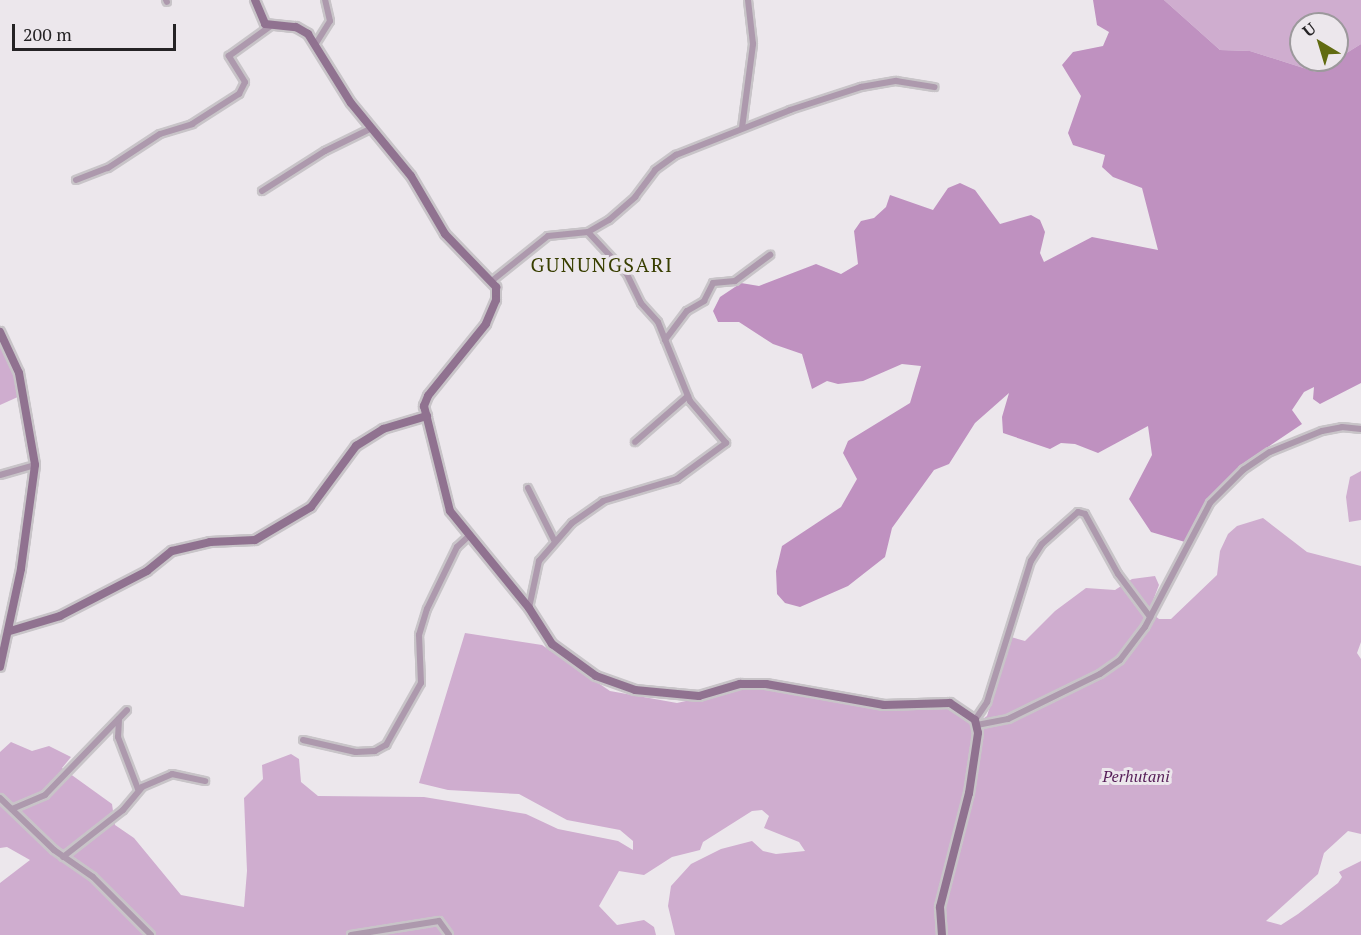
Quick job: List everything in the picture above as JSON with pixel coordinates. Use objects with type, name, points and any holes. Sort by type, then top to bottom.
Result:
[{"type":"street","points":[[255,0],[262,21],[301,29],[315,45],[370,129],[411,176],[453,245],[493,280],[498,293],[486,324],[428,396],[424,406],[447,505],[469,536],[529,608],[552,644],[596,676],[621,687],[699,696],[740,684],[766,684],[884,705],[950,703],[976,723],[1008,720],[1113,666],[1150,617],[1210,503],[1243,470],[1270,452],[1322,431],[1342,427],[1361,429]]},
{"type":"street","points":[[315,45],[330,21],[325,0]]},
{"type":"street","points":[[742,128],[753,44],[748,0]]},
{"type":"street","points":[[76,180],[108,168],[155,138],[192,124],[239,94],[245,82],[229,56],[273,25]]},
{"type":"street","points":[[493,280],[548,236],[588,232],[621,210],[669,159],[742,128],[861,87],[896,81],[935,87]]},
{"type":"street","points":[[262,191],[325,151],[370,129]]},
{"type":"street","points":[[529,608],[539,561],[572,523],[595,506],[677,479],[724,445],[725,439],[694,407],[665,340],[661,325],[641,303],[627,274],[588,232]]},
{"type":"street","points":[[665,340],[687,311],[704,301],[713,283],[735,281],[770,255]]},
{"type":"street","points":[[0,332],[19,373],[35,465],[10,631],[0,663]]},
{"type":"street","points":[[636,442],[688,396]]},
{"type":"street","points":[[10,631],[60,616],[147,571],[172,551],[210,542],[255,540],[311,507],[356,446],[383,429],[427,416]]},
{"type":"street","points":[[0,475],[35,465]]},
{"type":"street","points":[[528,488],[555,542]]},
{"type":"street","points":[[942,935],[940,907],[969,793],[976,723],[987,702],[1031,561],[1042,544],[1078,512],[1086,514],[1118,574],[1150,617]]},
{"type":"street","points":[[303,740],[356,752],[375,751],[386,745],[421,683],[419,635],[427,609],[457,547],[469,536]]},
{"type":"street","points":[[12,809],[45,795],[127,710]]},
{"type":"street","points":[[119,719],[118,737],[138,789]]},
{"type":"street","points":[[63,857],[123,810],[138,789],[172,774],[205,781]]},
{"type":"street","points":[[0,798],[63,857],[93,877],[152,935]]},
{"type":"street","points":[[351,935],[439,921],[449,935]]},
{"type":"green space","points":[[1164,0],[1361,0],[1361,44],[1349,52],[1349,12],[1289,12],[1289,63],[1250,51],[1220,50]]},
{"type":"green space","points":[[0,334],[20,396],[0,405]]},
{"type":"green space","points":[[1361,471],[1361,520],[1349,522],[1346,497],[1350,477]]},
{"type":"green space","name":"Perhutani","points":[[1263,518],[1307,552],[1361,566],[1361,642],[1357,653],[1361,659],[1361,834],[1348,831],[1324,853],[1318,874],[1266,921],[1281,925],[1338,883],[1342,877],[1339,872],[1361,861],[1361,935],[675,935],[668,906],[671,886],[691,864],[721,849],[752,841],[763,851],[776,854],[805,851],[799,842],[764,828],[769,816],[762,810],[752,811],[703,842],[700,850],[672,857],[644,875],[619,871],[599,906],[617,925],[644,920],[654,927],[656,935],[0,935],[0,883],[30,860],[7,847],[0,848],[0,752],[11,742],[32,751],[49,746],[71,757],[62,768],[112,804],[115,825],[134,838],[181,895],[244,907],[247,871],[244,798],[263,779],[262,765],[291,754],[299,759],[301,782],[318,796],[424,797],[526,814],[558,829],[618,841],[633,850],[633,841],[620,830],[567,820],[519,794],[448,790],[419,783],[465,633],[542,645],[610,691],[677,703],[748,687],[898,710],[951,708],[974,725],[987,716],[1011,637],[1025,641],[1055,611],[1086,588],[1115,590],[1132,579],[1155,576],[1159,585],[1149,611],[1159,619],[1171,619],[1217,575],[1220,551],[1228,534],[1237,526]]},
{"type":"shaded area","points":[[1093,0],[1164,0],[1220,50],[1250,51],[1289,63],[1289,72],[1349,72],[1349,51],[1361,44],[1361,383],[1320,404],[1313,399],[1314,387],[1304,392],[1292,410],[1302,424],[1241,465],[1210,499],[1185,542],[1151,532],[1129,499],[1152,455],[1148,426],[1098,453],[1075,444],[1061,443],[1050,449],[1003,433],[1002,417],[1009,393],[975,423],[949,464],[934,470],[892,528],[885,557],[848,586],[800,607],[785,603],[777,594],[776,571],[782,546],[841,507],[857,479],[843,453],[848,441],[910,403],[921,366],[902,364],[863,381],[838,384],[827,381],[812,389],[802,354],[773,344],[739,322],[718,322],[713,311],[720,297],[741,283],[759,286],[816,264],[841,274],[858,264],[854,231],[861,221],[874,218],[886,207],[890,195],[933,210],[948,188],[960,183],[975,190],[1000,224],[1031,215],[1040,220],[1045,232],[1040,253],[1044,262],[1092,237],[1158,250],[1142,188],[1113,177],[1102,167],[1105,155],[1073,145],[1068,133],[1081,96],[1062,65],[1073,52],[1103,46],[1109,32],[1097,25]]},
{"type":"district","name":"GUNUNGSARI","points":[[602,264]]}]
